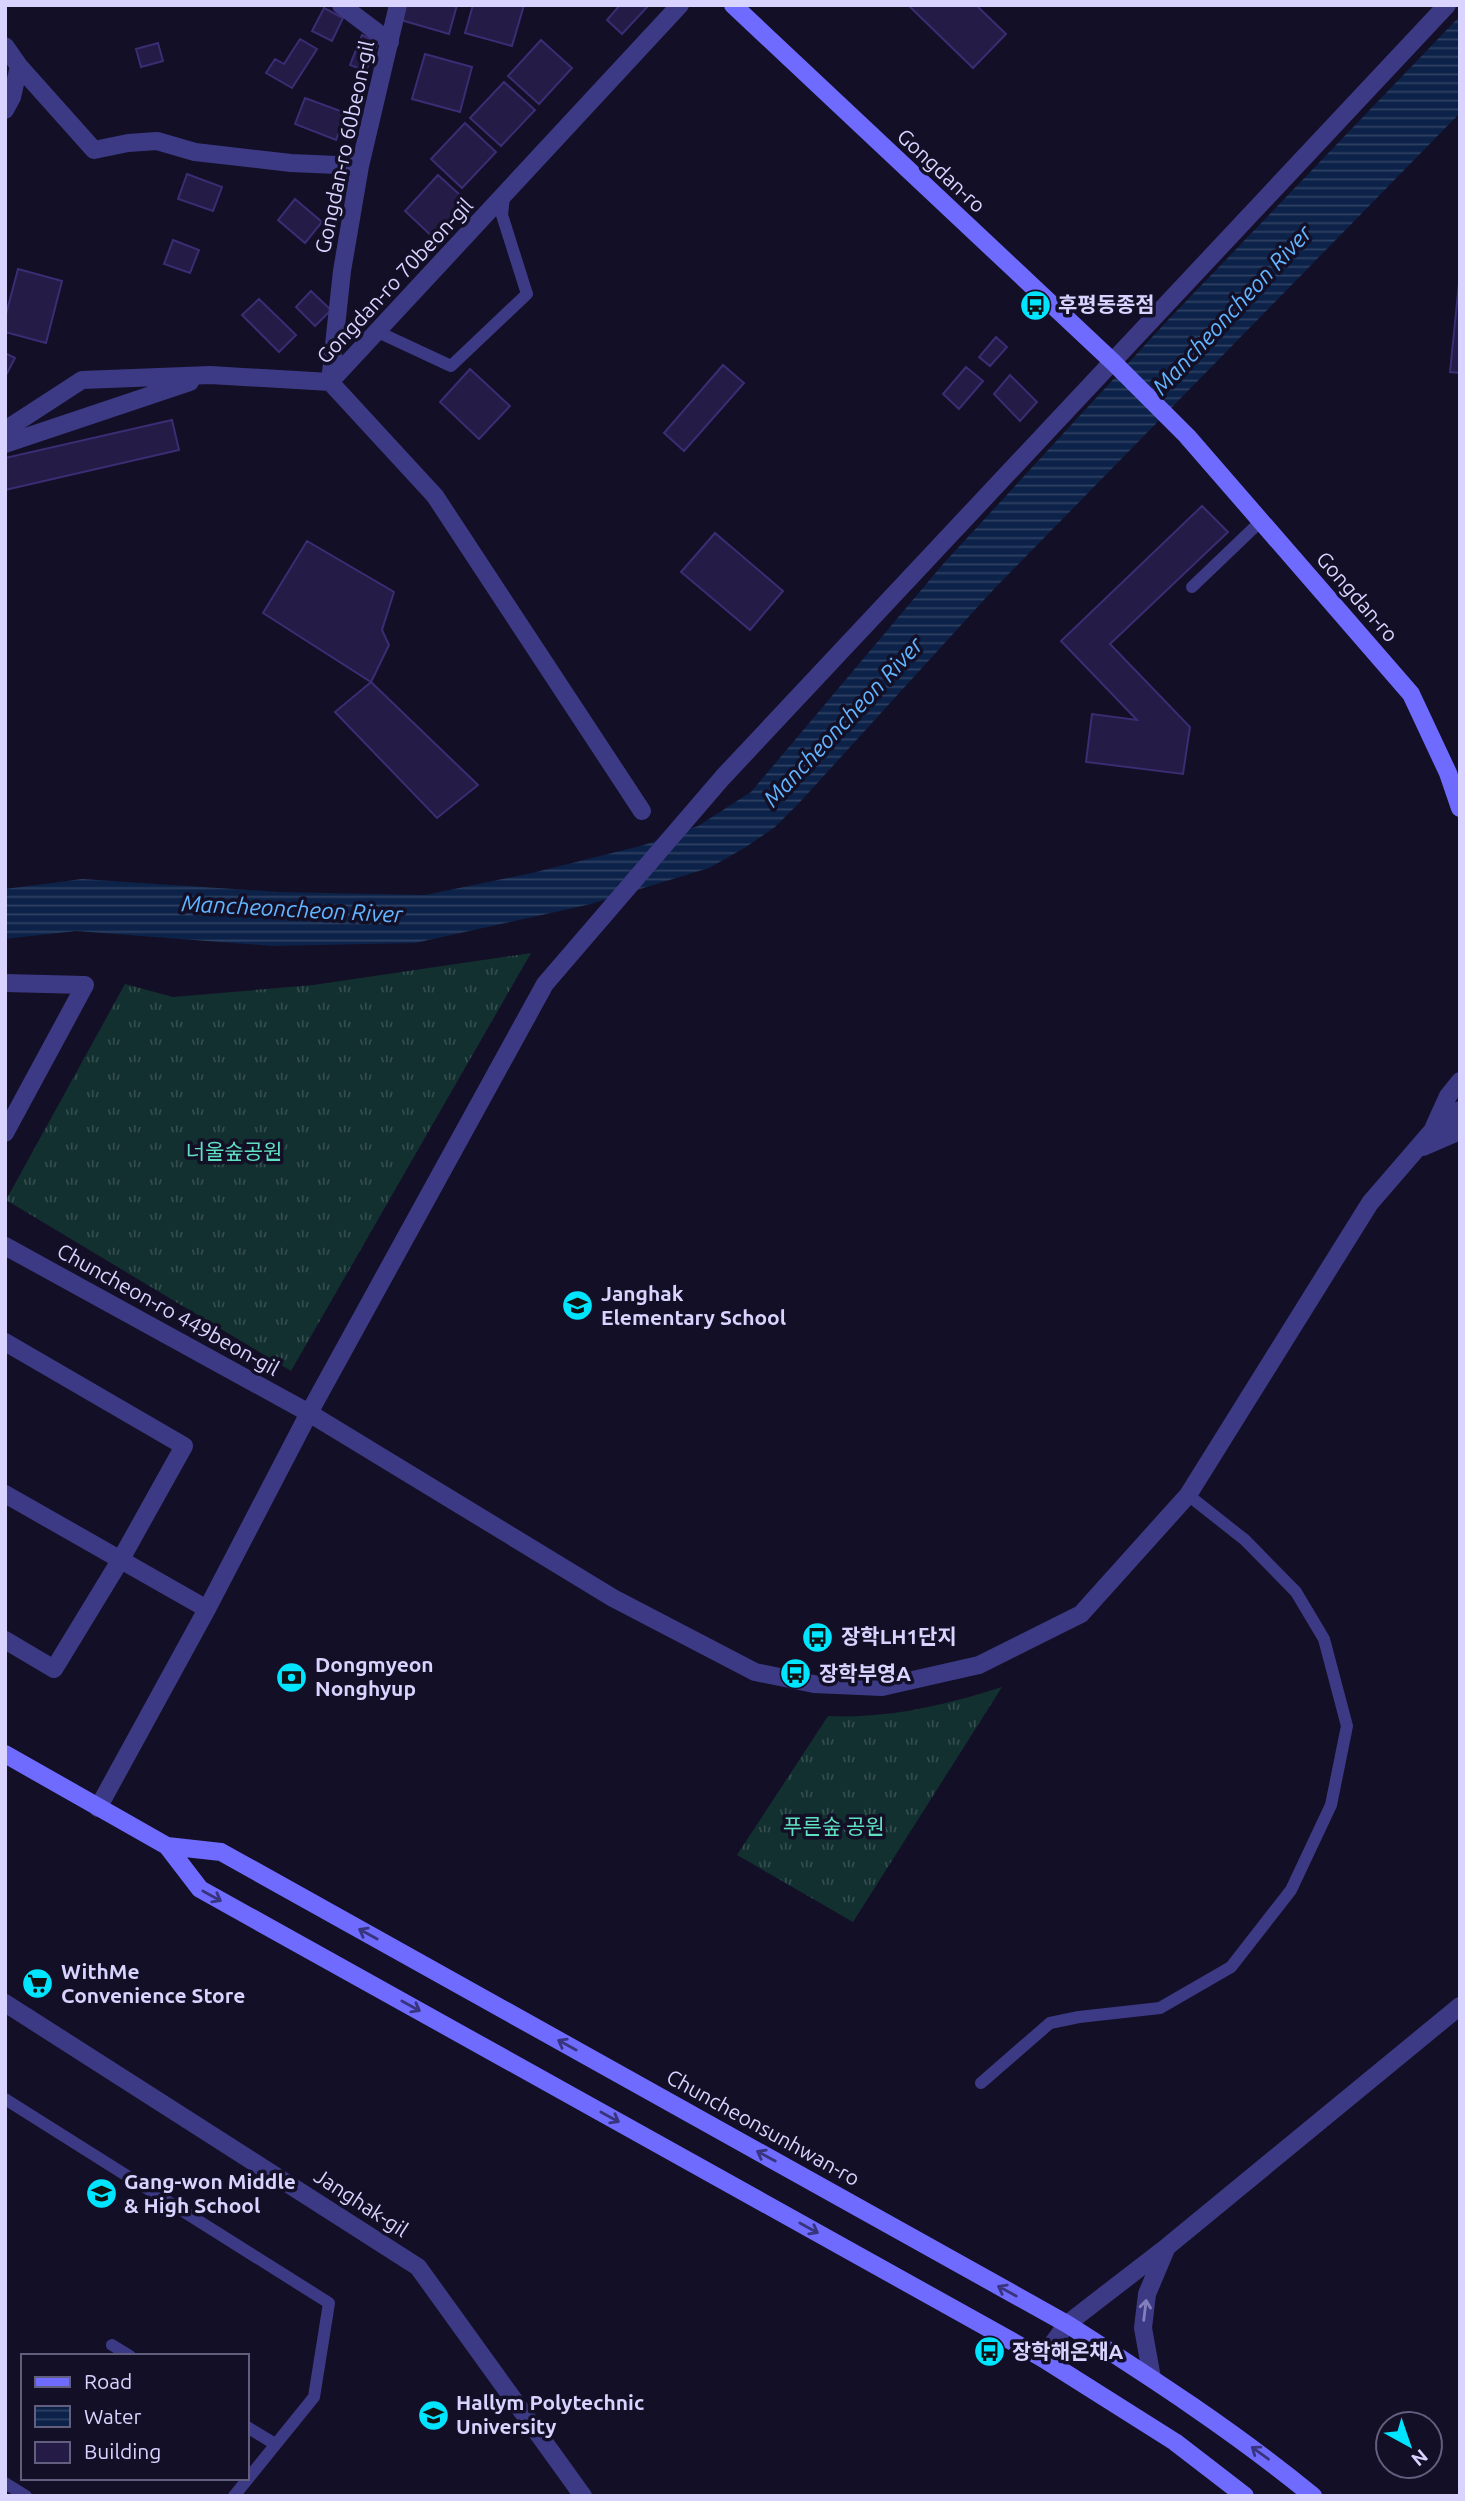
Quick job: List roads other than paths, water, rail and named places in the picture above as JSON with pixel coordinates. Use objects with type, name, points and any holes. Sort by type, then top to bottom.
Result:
[{"type":"street","points":[[341,5],[390,42]]},
{"type":"street","name":"Gongdan-ro 60beon-gil","points":[[330,382],[342,271],[360,166],[398,5]]},
{"type":"street","name":"Gongdan-ro 70beon-gil","points":[[642,811],[435,496],[330,382],[680,5]]},
{"type":"street","name":"Gongdan-ro","points":[[733,5],[1116,365],[1187,436],[1411,694],[1448,773],[1460,808]]},
{"type":"street","points":[[98,1808],[207,1609],[309,1413],[545,984],[723,777],[1116,365],[1447,5]]},
{"type":"street","points":[[5,47],[94,150],[128,143],[157,141],[195,152],[292,163],[360,166]]},
{"type":"street","points":[[5,110],[12,97],[19,66]]},
{"type":"street","points":[[5,430],[82,380],[210,375],[330,382]]},
{"type":"street","points":[[5,444],[210,375]]},
{"type":"street","points":[[5,983],[85,985],[5,1133]]},
{"type":"street","points":[[1433,1130],[1448,1096],[1460,1081]]},
{"type":"street","points":[[1433,1130],[1460,1110]]},
{"type":"street","name":"Chuncheon-ro 449beon-gil","points":[[5,1246],[309,1413],[613,1598],[755,1672],[814,1684],[882,1688],[979,1665],[1081,1614],[1188,1495],[1370,1203],[1433,1130]]},
{"type":"street","points":[[1416,1150],[1460,1131]]},
{"type":"street","points":[[5,1342],[184,1446],[121,1559],[54,1669],[5,1640]]},
{"type":"street","points":[[5,1494],[207,1609]]},
{"type":"street","name":"Chuncheonsunhwan-ro","points":[[5,1754],[167,1846],[221,1852],[1067,2324],[1152,2378],[1265,2456],[1313,2496]]},
{"type":"street","name":"Chuncheonsunhwan-ro","points":[[167,1846],[200,1889],[1042,2358],[1175,2442],[1245,2496]]},
{"type":"street","name":"Janghak-gil","points":[[5,2003],[418,2267],[583,2496]]},
{"type":"street","points":[[1042,2358],[1067,2324],[1168,2246],[1460,2006]]},
{"type":"street","points":[[1152,2378],[1143,2329],[1144,2317],[1147,2294],[1168,2246]]},
{"type":"lane","points":[[378,332],[451,366],[527,294],[502,215],[504,196]]},
{"type":"lane","points":[[1192,587],[1261,521]]},
{"type":"lane","points":[[981,2083],[1050,2023],[1160,2008],[1231,1967],[1291,1890],[1331,1805],[1347,1726],[1324,1639],[1296,1592],[1245,1540],[1188,1495]]},
{"type":"lane","points":[[5,2099],[329,2303],[314,2397],[248,2479]]},
{"type":"lane","points":[[112,2345],[127,2354]]},
{"type":"lane","points":[[248,2428],[275,2445]]},
{"type":"lane","points":[[234,2496],[247,2480]]},
{"type":"lane","points":[[5,2483],[26,2496]]},
{"type":"water","name":"Mancheoncheon River","points":[[1460,16],[1460,113],[993,590],[800,802],[775,827],[746,847],[709,868],[591,904],[415,943],[272,946],[76,931],[5,939],[5,889],[82,879],[279,892],[425,895],[532,873],[644,845],[698,826],[751,792],[944,563],[1167,321]]},
{"type":"place","name":"후평동종점","points":[[1035,305]]},
{"type":"place","name":"Janghak Elementary School","points":[[578,1306]]},
{"type":"place","name":"장학LH1단지","points":[[818,1637]]},
{"type":"place","name":"장학부영A","points":[[796,1674]]},
{"type":"place","name":"Dongmyeon Nonghyup","points":[[292,1677]]},
{"type":"place","name":"WithMe Convenience Store","points":[[38,1984]]},
{"type":"place","name":"Gang-won Middle & High School","points":[[101,2194]]},
{"type":"place","name":"장학해온채A","points":[[989,2352]]},
{"type":"place","name":"Hallym Polytechnic University","points":[[433,2415]]},
{"type":"park label","name":"너울숲공원","points":[[234,1152]]},
{"type":"park label","name":"푸른숲 공원","points":[[834,1827]]}]
